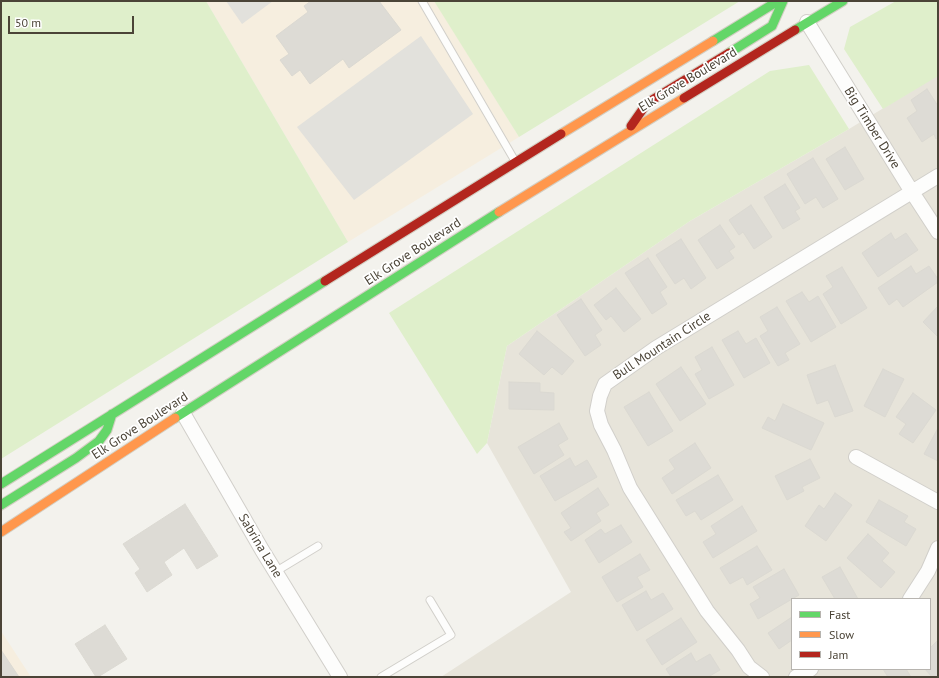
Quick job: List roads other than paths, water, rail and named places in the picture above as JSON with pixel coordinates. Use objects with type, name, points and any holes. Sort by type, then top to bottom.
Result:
[{"type":"main road","name":"Elk Grove Boulevard","points":[[1,484],[515,162],[778,1]]},
{"type":"main road","points":[[628,132],[636,118],[645,106],[652,100],[772,26],[784,1]]},
{"type":"main road","name":"Elk Grove Boulevard","points":[[1,532],[183,413],[532,191],[843,1]]},
{"type":"main road","points":[[807,22],[814,8]]},
{"type":"main road","points":[[1,505],[76,458],[99,441],[107,430],[112,414]]},
{"type":"street","name":"Big Timber Drive","points":[[807,22],[938,232]]},
{"type":"street","name":"Bull Mountain Circle","points":[[762,677],[749,667],[738,650],[707,611],[630,488],[614,450],[601,426],[597,411],[600,396],[605,384],[650,351],[938,176]]},
{"type":"street","name":"Sabrina Lane","points":[[183,413],[275,572],[340,677]]},
{"type":"street","points":[[856,457],[938,502]]},
{"type":"street","points":[[911,598],[928,571],[938,548]]},
{"type":"street","points":[[796,677],[809,670]]},
{"type":"lane","points":[[422,1],[515,162]]},
{"type":"lane","points":[[275,572],[318,546]]},
{"type":"lane","points":[[381,677],[451,635],[430,600]]}]
